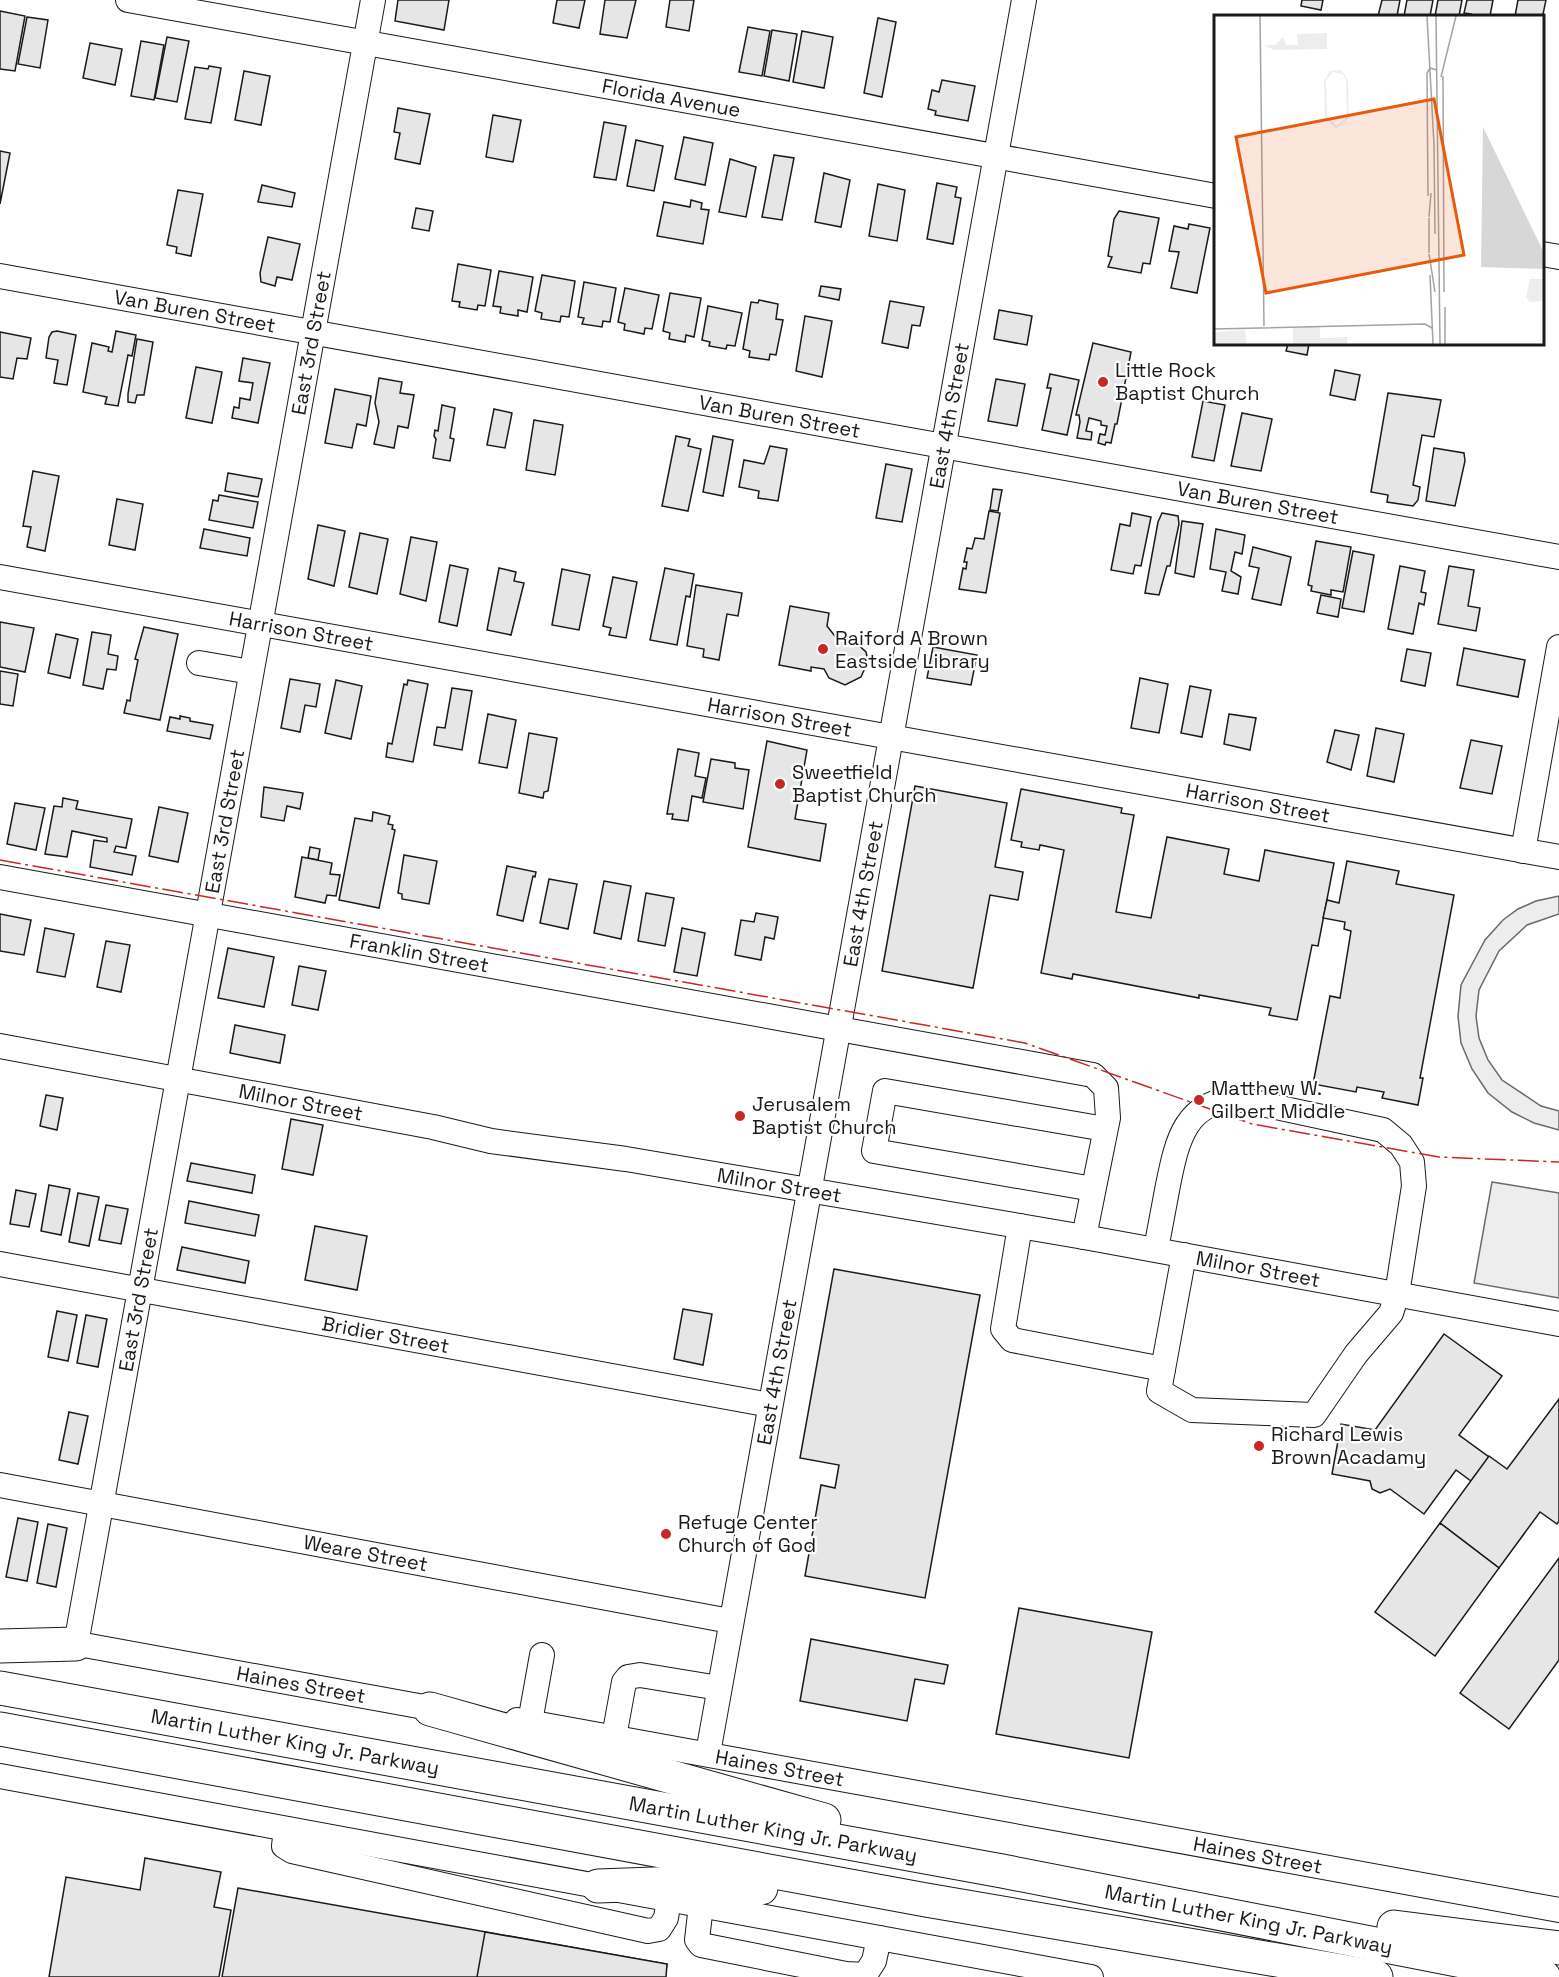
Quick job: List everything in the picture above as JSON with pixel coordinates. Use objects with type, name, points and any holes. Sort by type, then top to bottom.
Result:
[{"type":"highway","points":[[0,1646],[76,1644]]},
{"type":"highway","name":"Martin Luther King Jr. Parkway","points":[[0,1688],[1002,1871],[1544,1977]]},
{"type":"highway","points":[[430,1709],[1002,1871]]},
{"type":"highway","name":"Martin Luther King Jr. Parkway","points":[[0,1729],[1312,1971],[1376,1977]]},
{"type":"highway","points":[[598,1886],[682,1883],[926,1900]]},
{"type":"highway","points":[[1114,1892],[1559,1948]]},
{"type":"street","name":"Florida Avenue","points":[[128,0],[1214,196]]},
{"type":"street","name":"East 3rd Street","points":[[76,1644],[142,1289],[311,332],[373,0]]},
{"type":"street","name":"East 4th Street","points":[[708,1753],[1024,0]]},
{"type":"street","points":[[1544,254],[1559,257]]},
{"type":"street","name":"Van Buren Street","points":[[0,276],[1559,557]]},
{"type":"street","name":"Harrison Street","points":[[0,577],[1559,857]]},
{"type":"street","points":[[1523,851],[1559,647]]},
{"type":"street","points":[[198,663],[251,672]]},
{"type":"street","name":"Franklin Street","points":[[0,877],[1093,1075],[1106,1088],[1105,1129],[1084,1237]]},
{"type":"street","name":"Milnor Street","points":[[0,1046],[433,1127],[491,1141],[626,1159],[1156,1249],[1559,1324]]},
{"type":"street","points":[[1093,1189],[874,1150],[885,1091],[1105,1129]]},
{"type":"street","points":[[1156,1249],[1176,1145],[1186,1125],[1202,1108],[1221,1099],[1239,1099],[1383,1130],[1401,1145],[1412,1162],[1414,1186],[1397,1294],[1391,1313],[1356,1354],[1314,1415],[1192,1410],[1159,1391],[1184,1255]]},
{"type":"street","points":[[1020,1226],[1003,1329],[1012,1340],[1163,1369]]},
{"type":"street","name":"Bridier Street","points":[[0,1264],[770,1405]]},
{"type":"street","name":"Weare Street","points":[[0,1485],[730,1621]]},
{"type":"street","name":"Haines Street","points":[[0,1630],[430,1709],[530,1722],[708,1753],[1559,1911]]},
{"type":"street","points":[[530,1722],[542,1655]]},
{"type":"street","points":[[614,1737],[624,1682],[628,1677],[640,1675],[719,1688]]},
{"type":"street","points":[[0,1776],[1091,1977]]},
{"type":"street","points":[[285,1829],[284,1846],[291,1851],[648,1931],[659,1929],[666,1918],[669,1899]]},
{"type":"street","points":[[701,1905],[697,1940],[701,1945],[846,1974],[865,1975],[874,1961],[879,1938]]},
{"type":"shaded area","points":[[1559,896],[1559,914],[1527,925],[1499,951],[1479,990],[1476,1016],[1479,1038],[1488,1060],[1502,1080],[1541,1106],[1559,1111],[1559,1130],[1534,1123],[1512,1112],[1488,1093],[1472,1069],[1461,1043],[1458,1016],[1461,985],[1485,940],[1503,920],[1518,909],[1536,901]]},
{"type":"shaded area","points":[[1492,1182],[1559,1193],[1559,1298],[1474,1283]]},
{"type":"building","points":[[398,0],[449,0],[444,30],[395,21]]},
{"type":"building","points":[[557,0],[585,0],[579,28],[553,23]]},
{"type":"building","points":[[605,0],[636,0],[627,38],[600,34]]},
{"type":"building","points":[[670,0],[694,0],[689,31],[666,27]]},
{"type":"building","points":[[1302,0],[1323,0],[1321,10],[1301,6]]},
{"type":"building","points":[[1382,0],[1400,0],[1397,15],[1378,15]]},
{"type":"building","points":[[1407,0],[1433,0],[1430,15],[1404,15]]},
{"type":"building","points":[[1438,0],[1462,0],[1459,15],[1435,15]]},
{"type":"building","points":[[1467,0],[1493,0],[1490,15],[1464,13]]},
{"type":"building","points":[[1518,0],[1546,0],[1543,15],[1515,15]]},
{"type":"building","points":[[0,11],[25,16],[15,71],[0,69]]},
{"type":"building","points":[[27,17],[48,20],[40,68],[18,64]]},
{"type":"building","points":[[878,18],[896,22],[882,97],[864,93]]},
{"type":"building","points":[[748,27],[770,31],[762,76],[739,72]]},
{"type":"building","points":[[772,30],[797,34],[789,81],[764,76]]},
{"type":"building","points":[[802,31],[833,37],[824,88],[793,82]]},
{"type":"building","points":[[167,37],[189,41],[177,102],[155,98]]},
{"type":"building","points":[[141,41],[164,45],[154,100],[131,96]]},
{"type":"building","points":[[90,43],[122,49],[115,85],[83,78]]},
{"type":"building","points":[[209,66],[221,68],[211,123],[185,119],[195,67],[208,69]]},
{"type":"building","points":[[244,71],[270,76],[261,125],[235,120]]},
{"type":"building","points":[[942,80],[975,86],[968,121],[935,115],[936,111],[928,109],[932,90],[939,92]]},
{"type":"building","points":[[398,108],[430,114],[420,164],[395,159],[400,133],[394,132]]},
{"type":"building","points":[[493,115],[521,120],[513,162],[486,157]]},
{"type":"building","points":[[604,122],[626,126],[616,180],[594,177]]},
{"type":"building","points":[[684,137],[713,143],[705,185],[675,179]]},
{"type":"building","points":[[636,140],[663,146],[654,191],[627,186]]},
{"type":"building","points":[[0,151],[10,153],[0,204]]},
{"type":"building","points":[[774,155],[794,158],[782,220],[762,217]]},
{"type":"building","points":[[730,159],[756,167],[746,217],[719,212]]},
{"type":"building","points":[[824,173],[850,180],[841,227],[815,222]]},
{"type":"building","points":[[937,183],[957,187],[955,197],[961,198],[953,244],[927,239]]},
{"type":"building","points":[[878,184],[905,190],[897,241],[869,236]]},
{"type":"building","points":[[262,185],[295,193],[292,207],[258,202]]},
{"type":"building","points":[[178,190],[203,194],[191,256],[176,253],[177,247],[167,245]]},
{"type":"building","points":[[691,200],[702,203],[701,209],[709,210],[703,244],[657,236],[664,202],[690,207]]},
{"type":"building","points":[[416,208],[433,211],[429,231],[412,228]]},
{"type":"building","points":[[1119,211],[1159,218],[1150,264],[1143,263],[1141,273],[1108,267],[1112,257],[1108,256],[1114,219]]},
{"type":"building","points":[[1189,224],[1210,228],[1197,293],[1171,288],[1179,252],[1169,251],[1174,226],[1188,229]]},
{"type":"building","points":[[268,237],[300,244],[292,280],[277,277],[275,286],[261,282],[260,273]]},
{"type":"building","points":[[458,264],[491,270],[485,306],[478,305],[477,310],[459,307],[460,302],[452,301]]},
{"type":"building","points":[[499,271],[533,277],[527,312],[518,310],[518,316],[500,313],[501,307],[493,306]]},
{"type":"building","points":[[542,275],[575,281],[569,317],[561,316],[560,322],[541,319],[542,313],[535,311]]},
{"type":"building","points":[[584,282],[616,288],[610,322],[603,321],[602,327],[582,324],[584,318],[578,317]]},
{"type":"building","points":[[821,286],[841,289],[839,300],[819,296]]},
{"type":"building","points":[[625,288],[659,295],[652,329],[645,328],[644,334],[624,330],[625,324],[618,322]]},
{"type":"building","points":[[670,293],[701,298],[694,337],[686,335],[685,342],[669,339],[670,333],[663,331]]},
{"type":"building","points":[[759,300],[778,304],[776,319],[783,320],[776,355],[770,354],[769,360],[749,357],[750,351],[743,349],[751,302],[758,303]]},
{"type":"building","points":[[890,301],[924,307],[920,326],[912,325],[908,348],[882,343]]},
{"type":"building","points":[[708,306],[742,313],[735,346],[727,345],[726,349],[709,346],[710,342],[702,340]]},
{"type":"building","points":[[999,310],[1032,316],[1027,345],[994,339]]},
{"type":"building","points":[[805,316],[832,321],[822,377],[796,371]]},
{"type":"building","points":[[116,331],[136,335],[132,356],[128,355],[118,406],[105,404],[107,397],[83,392],[92,343],[109,347],[108,351],[112,352]]},
{"type":"building","points":[[0,332],[31,338],[27,359],[17,358],[13,379],[0,377]]},
{"type":"building","points":[[52,332],[76,335],[67,385],[54,383],[58,360],[46,358],[49,337]]},
{"type":"building","points":[[137,339],[153,342],[144,395],[137,395],[135,403],[128,402],[128,394]]},
{"type":"building","points":[[1093,343],[1131,352],[1117,424],[1115,424],[1111,443],[1106,442],[1105,445],[1098,443],[1100,434],[1105,435],[1107,426],[1101,425],[1101,421],[1089,418],[1086,431],[1092,432],[1091,440],[1077,438],[1080,422],[1079,415],[1076,415]]},
{"type":"building","points":[[1288,345],[1309,345],[1307,355],[1286,351]]},
{"type":"building","points":[[243,358],[270,363],[258,423],[232,418],[234,407],[239,408],[240,398],[250,400],[253,383],[239,381]]},
{"type":"building","points":[[196,367],[222,372],[212,423],[186,418]]},
{"type":"building","points":[[1335,370],[1360,375],[1355,400],[1330,395]]},
{"type":"building","points":[[1050,374],[1079,380],[1067,435],[1042,430],[1051,388],[1047,388]]},
{"type":"building","points":[[379,378],[402,382],[400,393],[414,395],[408,428],[398,426],[394,448],[374,444],[379,422],[375,403]]},
{"type":"building","points":[[996,379],[1025,384],[1017,426],[988,421]]},
{"type":"building","points":[[335,389],[371,396],[366,426],[357,424],[352,448],[325,443]]},
{"type":"building","points":[[1388,393],[1441,400],[1434,437],[1422,435],[1413,485],[1420,487],[1418,500],[1413,506],[1387,502],[1388,495],[1371,492]]},
{"type":"building","points":[[1203,401],[1225,405],[1214,461],[1192,457]]},
{"type":"building","points":[[442,405],[455,408],[450,438],[454,439],[450,461],[433,458],[435,430],[438,431]]},
{"type":"building","points":[[494,409],[512,413],[505,448],[487,445]]},
{"type":"building","points":[[1242,413],[1272,419],[1261,471],[1231,466]]},
{"type":"building","points":[[534,420],[563,425],[555,475],[526,470]]},
{"type":"building","points":[[676,436],[690,439],[688,446],[701,449],[688,511],[662,506]]},
{"type":"building","points":[[713,436],[733,440],[723,496],[703,492]]},
{"type":"building","points":[[770,446],[787,449],[778,501],[758,498],[759,491],[739,487],[744,460],[764,464]]},
{"type":"building","points":[[1434,448],[1464,453],[1465,461],[1455,506],[1426,501]]},
{"type":"building","points":[[886,464],[912,469],[902,522],[876,518]]},
{"type":"building","points":[[33,471],[59,476],[45,551],[27,547],[31,527],[23,526]]},
{"type":"building","points":[[228,473],[262,479],[258,497],[225,491]]},
{"type":"building","points":[[993,489],[1002,490],[998,511],[990,510]]},
{"type":"building","points":[[219,495],[258,502],[253,528],[209,520],[213,500],[218,501]]},
{"type":"building","points":[[117,499],[143,504],[135,550],[109,545]]},
{"type":"building","points":[[989,511],[1000,513],[986,593],[959,589],[963,568],[966,569],[967,562],[964,562],[967,548],[972,549],[975,538],[984,539]]},
{"type":"building","points":[[1132,513],[1151,517],[1141,566],[1135,565],[1133,574],[1111,570],[1120,524],[1130,526]]},
{"type":"building","points":[[1162,513],[1178,516],[1179,524],[1170,566],[1167,566],[1159,595],[1145,593],[1158,522]]},
{"type":"building","points":[[1182,521],[1203,524],[1194,577],[1175,573]]},
{"type":"building","points":[[318,525],[345,531],[334,586],[308,579]]},
{"type":"building","points":[[204,529],[250,538],[247,556],[200,548]]},
{"type":"building","points":[[1216,529],[1245,535],[1242,554],[1235,552],[1231,571],[1241,577],[1238,594],[1222,591],[1226,572],[1210,569]]},
{"type":"building","points":[[360,533],[388,539],[377,594],[349,587]]},
{"type":"building","points":[[411,537],[437,542],[426,601],[400,594]]},
{"type":"building","points":[[1316,541],[1351,547],[1343,592],[1331,590],[1331,595],[1311,591],[1312,586],[1308,585]]},
{"type":"building","points":[[1253,547],[1291,557],[1281,605],[1252,599],[1259,568],[1249,566]]},
{"type":"building","points":[[1353,551],[1374,555],[1364,612],[1342,608]]},
{"type":"building","points":[[450,565],[468,569],[457,626],[439,622]]},
{"type":"building","points":[[1400,566],[1425,571],[1421,592],[1426,593],[1424,605],[1419,603],[1413,634],[1388,629]]},
{"type":"building","points":[[1449,566],[1474,570],[1468,606],[1480,608],[1476,631],[1438,624]]},
{"type":"building","points":[[499,568],[516,572],[514,581],[524,583],[511,635],[487,630]]},
{"type":"building","points":[[665,568],[694,574],[690,597],[686,596],[677,645],[650,640]]},
{"type":"building","points":[[562,569],[590,575],[579,630],[552,625]]},
{"type":"building","points":[[613,577],[637,582],[626,638],[609,635],[611,628],[603,626]]},
{"type":"building","points":[[696,585],[742,593],[738,616],[727,614],[719,660],[703,657],[704,649],[687,646]]},
{"type":"building","points":[[1321,595],[1341,599],[1338,617],[1317,613]]},
{"type":"building","name":"Raiford A Brown Eastside Library","points":[[790,606],[829,613],[827,626],[838,640],[853,640],[866,652],[868,661],[861,677],[845,685],[829,678],[824,669],[811,667],[811,671],[779,665]]},
{"type":"building","points":[[0,622],[34,628],[25,672],[0,667]]},
{"type":"building","points":[[144,627],[178,634],[160,720],[124,713],[127,700],[130,701],[138,660],[135,659]]},
{"type":"building","points":[[92,632],[111,635],[108,654],[118,656],[116,670],[107,669],[103,689],[83,685]]},
{"type":"building","points":[[56,634],[78,639],[70,678],[48,673]]},
{"type":"building","points":[[933,647],[977,655],[971,685],[927,678]]},
{"type":"building","points":[[1464,648],[1525,660],[1518,697],[1457,685]]},
{"type":"building","points":[[1407,649],[1431,653],[1425,686],[1401,681]]},
{"type":"building","points":[[0,671],[18,674],[13,706],[0,704]]},
{"type":"building","points":[[1140,678],[1168,684],[1159,733],[1131,728]]},
{"type":"building","points":[[290,679],[320,684],[316,707],[305,705],[300,732],[281,728]]},
{"type":"building","points":[[336,680],[362,686],[351,739],[325,733]]},
{"type":"building","points":[[408,680],[428,684],[413,762],[386,757],[388,743],[392,744],[404,684],[407,685]]},
{"type":"building","points":[[1190,686],[1211,690],[1202,737],[1181,733]]},
{"type":"building","points":[[452,688],[472,691],[462,750],[434,745],[437,727],[445,728]]},
{"type":"building","points":[[488,714],[516,720],[507,768],[479,763]]},
{"type":"building","points":[[1229,714],[1256,718],[1250,750],[1224,744]]},
{"type":"building","points":[[180,716],[190,718],[190,721],[213,725],[210,739],[167,731],[170,717],[180,719]]},
{"type":"building","points":[[1376,728],[1404,734],[1394,782],[1367,776]]},
{"type":"building","points":[[1335,730],[1359,735],[1351,770],[1327,762]]},
{"type":"building","points":[[529,733],[557,738],[548,791],[544,792],[543,798],[519,793]]},
{"type":"building","points":[[1471,740],[1502,746],[1492,794],[1460,788]]},
{"type":"building","name":"Sweetfield Baptist Church","points":[[767,741],[807,750],[795,819],[826,824],[820,861],[748,847]]},
{"type":"building","points":[[678,749],[699,753],[695,776],[706,778],[702,798],[692,796],[688,821],[672,819],[673,814],[667,814]]},
{"type":"building","points":[[711,759],[735,763],[735,768],[749,770],[743,809],[703,802]]},
{"type":"building","points":[[915,786],[1007,803],[995,867],[1023,872],[1018,900],[990,895],[973,988],[882,971]]},
{"type":"building","points":[[264,787],[303,793],[300,809],[287,806],[284,821],[261,817]]},
{"type":"building","points":[[1021,789],[1122,808],[1121,813],[1134,815],[1116,912],[1151,918],[1167,837],[1229,849],[1224,874],[1259,881],[1265,850],[1334,863],[1318,946],[1312,945],[1297,1020],[1269,1015],[1271,1008],[1199,995],[1199,998],[1073,974],[1072,979],[1041,973],[1064,850],[1040,845],[1039,850],[1021,847],[1022,842],[1011,840]]},
{"type":"building","points":[[63,798],[78,801],[76,809],[132,819],[126,848],[116,846],[114,852],[136,856],[132,875],[90,867],[94,840],[107,842],[107,838],[72,831],[67,857],[45,854],[54,806],[62,807]]},
{"type":"building","points":[[15,803],[45,808],[36,850],[7,844]]},
{"type":"building","points":[[159,807],[188,813],[178,862],[149,856]]},
{"type":"building","points":[[373,812],[390,816],[388,824],[393,825],[392,829],[395,830],[379,908],[339,900],[355,818],[372,821]]},
{"type":"building","points":[[310,847],[320,849],[318,860],[308,858]]},
{"type":"building","points":[[404,855],[437,861],[429,904],[402,899],[402,894],[398,893]]},
{"type":"building","points":[[302,857],[332,863],[330,874],[340,875],[336,896],[327,895],[325,903],[295,897]]},
{"type":"building","points":[[1347,861],[1399,871],[1396,884],[1454,895],[1420,1078],[1423,1078],[1418,1105],[1382,1098],[1384,1092],[1357,1087],[1356,1092],[1313,1084],[1330,996],[1340,998],[1351,931],[1344,929],[1345,922],[1323,918],[1327,900],[1339,903]]},
{"type":"building","points":[[507,866],[536,872],[535,877],[533,876],[523,921],[497,915]]},
{"type":"building","points":[[549,879],[577,884],[568,929],[540,923]]},
{"type":"building","points":[[604,881],[631,886],[621,939],[594,933]]},
{"type":"building","points":[[646,893],[674,898],[665,946],[638,941]]},
{"type":"building","points":[[756,913],[778,917],[774,939],[765,937],[761,960],[735,955],[741,920],[754,922]]},
{"type":"building","points":[[0,914],[31,920],[24,955],[0,951]]},
{"type":"building","points":[[45,928],[74,934],[65,977],[37,972]]},
{"type":"building","points":[[682,928],[705,933],[697,976],[674,972]]},
{"type":"building","points":[[106,941],[130,945],[121,992],[97,987]]},
{"type":"building","points":[[228,948],[274,957],[264,1007],[218,998]]},
{"type":"building","points":[[299,966],[326,971],[318,1010],[292,1005]]},
{"type":"building","points":[[235,1025],[285,1035],[280,1063],[230,1053]]},
{"type":"building","points":[[46,1095],[63,1098],[57,1130],[40,1126]]},
{"type":"building","points":[[291,1119],[323,1125],[313,1175],[282,1169]]},
{"type":"building","points":[[191,1163],[255,1175],[252,1193],[187,1181]]},
{"type":"building","points":[[49,1185],[70,1189],[61,1235],[41,1231]]},
{"type":"building","points":[[16,1190],[36,1194],[29,1227],[10,1224]]},
{"type":"building","points":[[78,1193],[99,1197],[89,1246],[69,1242]]},
{"type":"building","points":[[189,1201],[259,1215],[255,1236],[185,1223]]},
{"type":"building","points":[[106,1205],[128,1209],[121,1244],[99,1240]]},
{"type":"building","points":[[315,1226],[367,1236],[357,1290],[305,1280]]},
{"type":"building","points":[[182,1247],[249,1261],[245,1283],[177,1270]]},
{"type":"building","points":[[834,1269],[980,1295],[925,1598],[805,1576],[821,1485],[835,1488],[839,1465],[800,1458]]},
{"type":"building","points":[[683,1309],[712,1314],[703,1365],[674,1359]]},
{"type":"building","points":[[57,1311],[77,1315],[68,1361],[48,1357]]},
{"type":"building","points":[[86,1315],[107,1319],[98,1367],[77,1363]]},
{"type":"building","points":[[1444,1334],[1502,1376],[1459,1435],[1489,1457],[1471,1481],[1456,1470],[1424,1514],[1390,1489],[1380,1493],[1372,1489],[1370,1481],[1332,1474],[1341,1424],[1375,1430]]},
{"type":"building","points":[[1559,1399],[1559,1521],[1557,1524],[1540,1512],[1499,1568],[1440,1523],[1489,1456],[1507,1469]]},
{"type":"building","points":[[69,1412],[88,1416],[78,1464],[59,1460]]},
{"type":"building","points":[[18,1518],[38,1522],[27,1581],[6,1577]]},
{"type":"building","points":[[1440,1523],[1499,1568],[1435,1656],[1375,1612]]},
{"type":"building","points":[[48,1524],[67,1528],[56,1587],[37,1583]]},
{"type":"building","points":[[1559,1558],[1559,1660],[1509,1729],[1460,1693]]},
{"type":"building","points":[[1019,1608],[1152,1632],[1129,1758],[996,1734]]},
{"type":"building","points":[[811,1639],[948,1665],[944,1684],[915,1679],[907,1721],[800,1701]]},
{"type":"building","points":[[145,1858],[221,1872],[214,1907],[231,1910],[219,1977],[49,1977],[66,1877],[140,1890]]},
{"type":"building","points":[[238,1888],[667,1964],[665,1977],[222,1977]]},
{"type":"building","points":[[485,1932],[667,1964],[666,1977],[477,1977]]},
{"type":"power","points":[[0,860],[1025,1043],[1252,1124],[1439,1157],[1559,1162]]},
{"type":"place","name":"Little Rock Baptist Church","points":[[1103,382]]},
{"type":"place","name":"Raiford A Brown Eastside Library","points":[[823,649]]},
{"type":"place","name":"Sweetfield Baptist Church","points":[[780,784]]},
{"type":"place","name":"Matthew W. Gilbert Middle","points":[[1199,1100]]},
{"type":"place","name":"Jerusalem Baptist Church","points":[[740,1116]]},
{"type":"place","name":"Richard Lewis Brown Acadamy","points":[[1259,1446]]},
{"type":"place","name":"Refuge Center Church of God","points":[[666,1534]]}]
